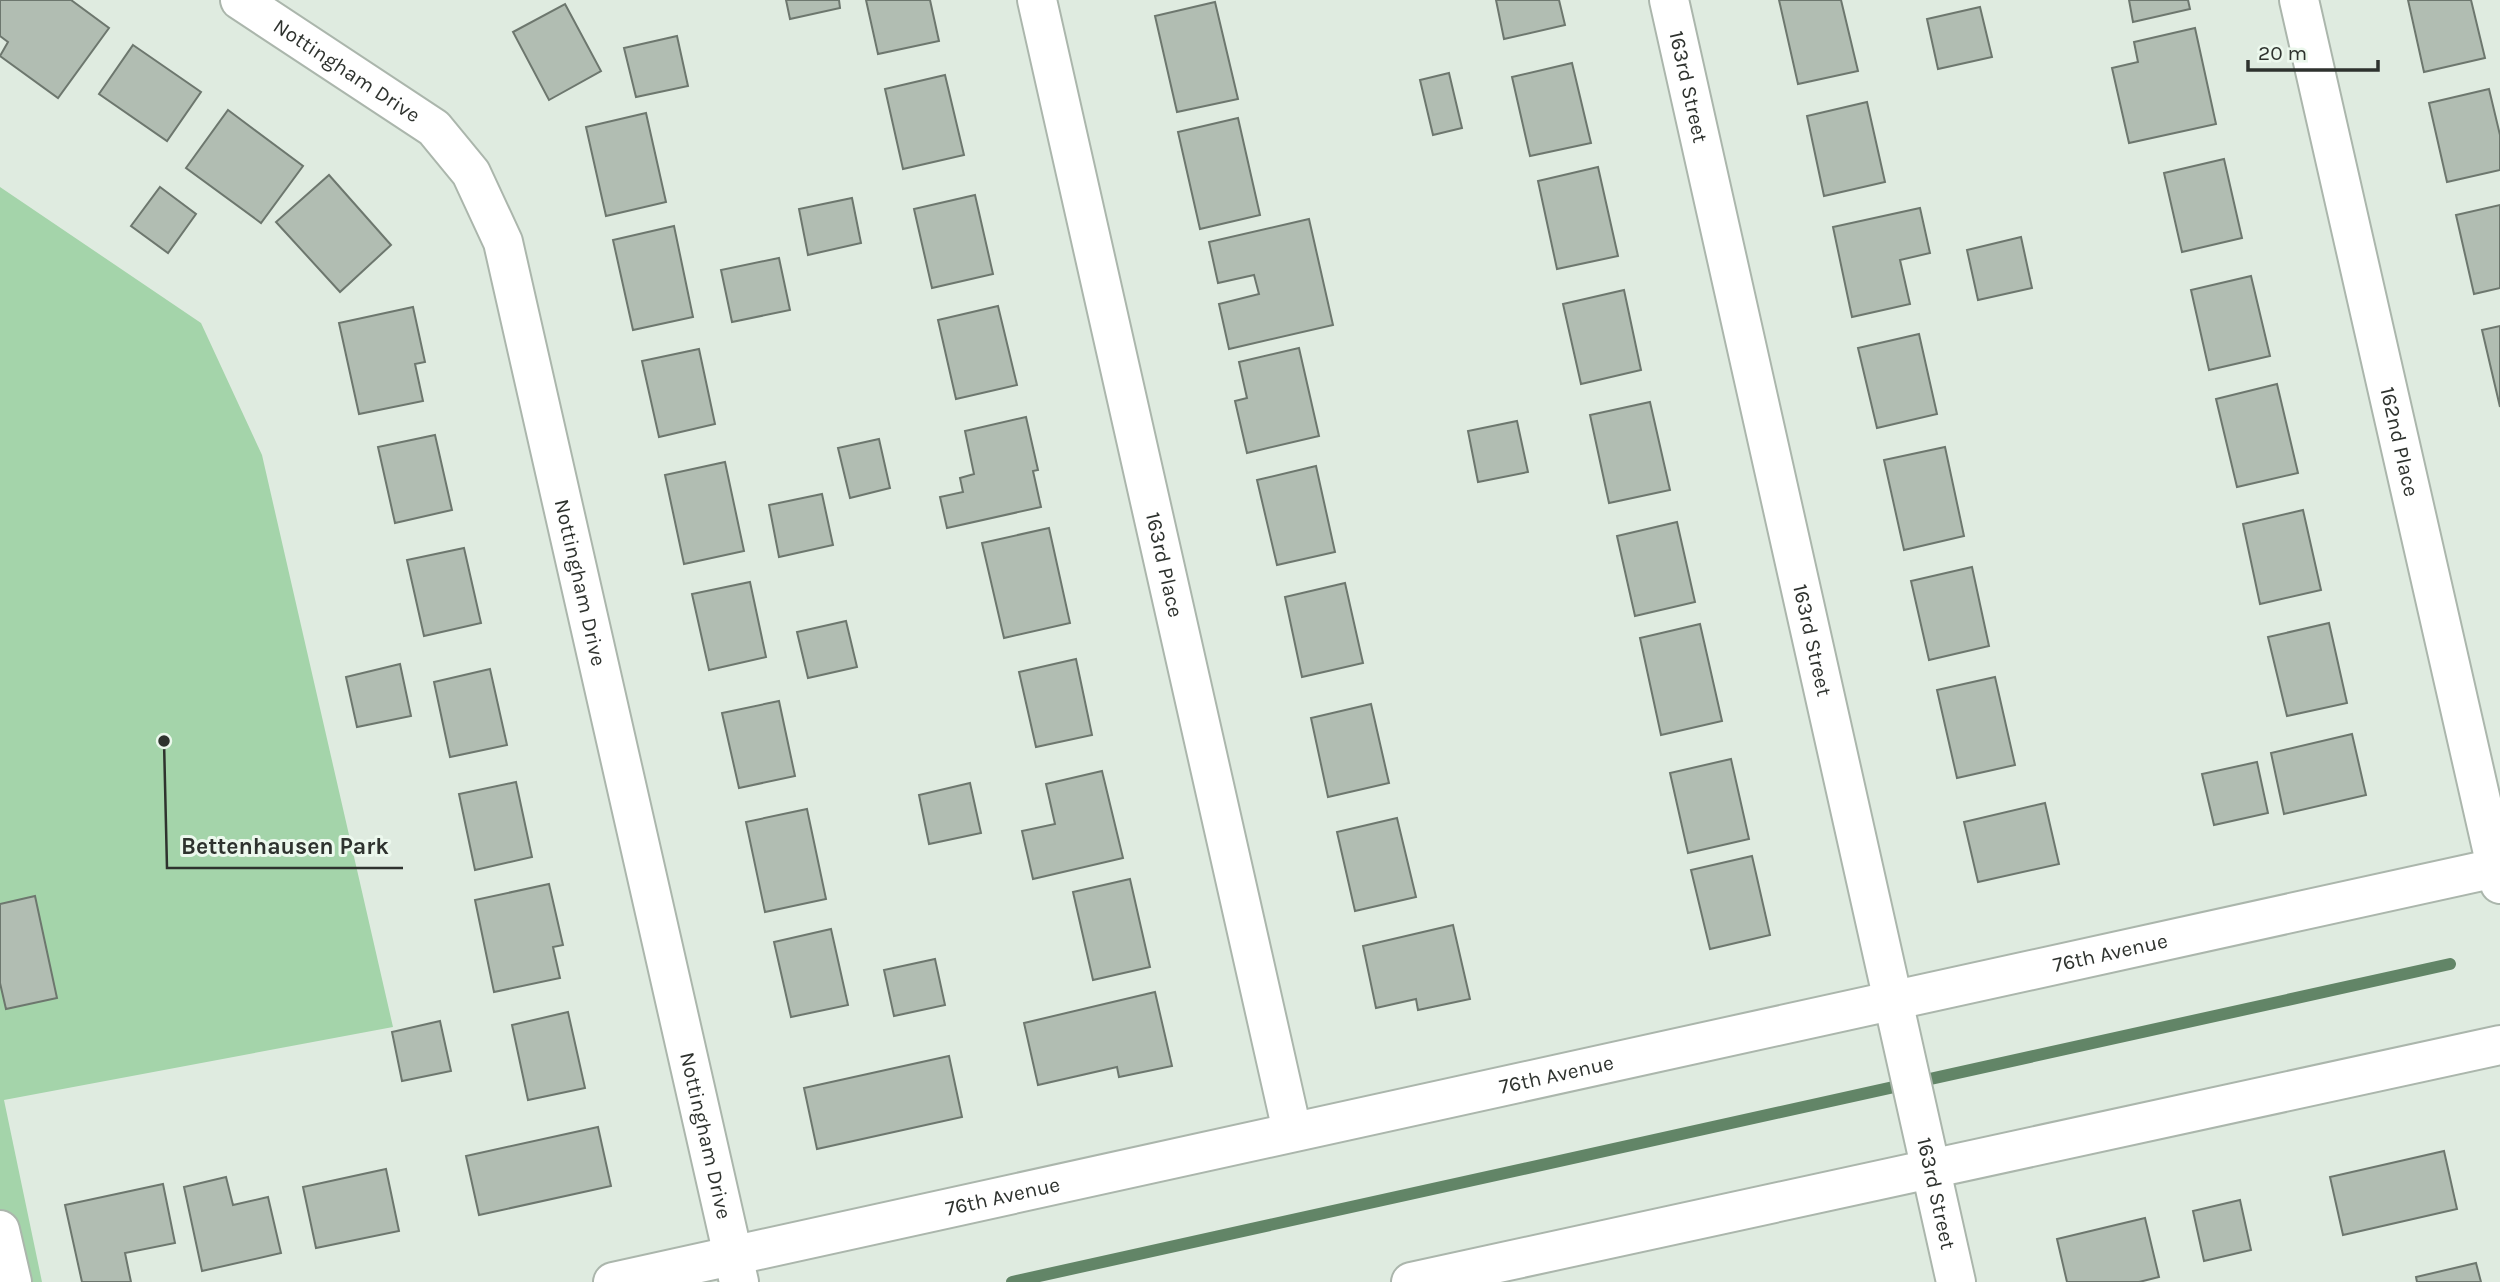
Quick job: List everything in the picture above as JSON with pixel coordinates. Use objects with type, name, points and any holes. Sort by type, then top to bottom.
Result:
[{"type":"street","name":"Nottingham Drive","points":[[240,0],[434,128],[471,173],[503,242],[736,1268]]},
{"type":"street","name":"163rd Place","points":[[1037,0],[1292,1131]]},
{"type":"street","name":"163rd Street","points":[[1669,0],[1956,1282]]},
{"type":"street","name":"162nd Place","points":[[2299,0],[2499,873]]},
{"type":"street","name":"76th Avenue","points":[[613,1282],[736,1268],[1292,1131],[2499,873]]},
{"type":"street","points":[[1411,1282],[1931,1171],[2500,1045]]},
{"type":"street","points":[[0,1230],[12,1282]]},
{"type":"green space","points":[[0,187],[201,323],[262,455],[393,1027],[4,1100],[42,1282],[0,1282]]},
{"type":"building","points":[[0,0],[71,0],[109,28],[58,98],[0,56],[8,42],[0,36]]},
{"type":"building","points":[[786,0],[839,0],[840,8],[790,19]]},
{"type":"building","points":[[866,0],[930,0],[939,41],[878,54]]},
{"type":"building","points":[[1496,0],[1559,0],[1565,25],[1504,39]]},
{"type":"building","points":[[1779,0],[1841,0],[1858,71],[1798,84]]},
{"type":"building","points":[[2129,0],[2188,0],[2190,9],[2133,22]]},
{"type":"building","points":[[2408,0],[2471,0],[2485,58],[2424,72]]},
{"type":"building","points":[[1215,2],[1238,99],[1177,112],[1155,16]]},
{"type":"building","points":[[565,4],[601,71],[549,100],[513,32]]},
{"type":"building","points":[[1980,7],[1992,57],[1938,69],[1927,19]]},
{"type":"building","points":[[2195,28],[2216,124],[2129,143],[2112,68],[2138,62],[2134,42]]},
{"type":"building","points":[[677,36],[688,86],[636,97],[624,48]]},
{"type":"building","points":[[133,45],[201,92],[167,141],[99,94]]},
{"type":"building","points":[[1572,63],[1591,143],[1530,156],[1512,77]]},
{"type":"building","points":[[1449,73],[1462,128],[1433,135],[1420,80]]},
{"type":"building","points":[[945,75],[964,155],[903,169],[885,89]]},
{"type":"building","points":[[2489,89],[2500,135],[2500,170],[2447,182],[2429,103]]},
{"type":"building","points":[[1867,102],[1885,182],[1824,196],[1807,116]]},
{"type":"building","points":[[228,110],[303,166],[261,223],[186,168]]},
{"type":"building","points":[[646,113],[666,202],[606,216],[586,127]]},
{"type":"building","points":[[1238,118],[1260,215],[1200,229],[1178,132]]},
{"type":"building","points":[[2224,159],[2242,238],[2182,252],[2164,173]]},
{"type":"building","points":[[1598,167],[1618,256],[1557,269],[1538,181]]},
{"type":"building","points":[[329,175],[391,245],[340,292],[276,222]]},
{"type":"building","points":[[160,187],[196,214],[168,253],[131,226]]},
{"type":"building","points":[[975,195],[993,274],[932,288],[914,209]]},
{"type":"building","points":[[852,198],[861,243],[808,255],[799,209]]},
{"type":"building","points":[[2500,205],[2500,288],[2474,294],[2456,215]]},
{"type":"building","points":[[1920,208],[1930,253],[1900,260],[1910,304],[1852,317],[1833,227]]},
{"type":"building","points":[[1309,219],[1333,325],[1229,349],[1219,304],[1259,294],[1254,275],[1218,283],[1209,242]]},
{"type":"building","points":[[674,226],[693,317],[633,330],[613,240]]},
{"type":"building","points":[[2021,237],[2032,288],[1978,300],[1967,250]]},
{"type":"building","points":[[779,258],[790,310],[732,322],[721,270]]},
{"type":"building","points":[[2251,276],[2270,356],[2209,370],[2191,290]]},
{"type":"building","points":[[1624,290],[1641,370],[1581,384],[1563,304]]},
{"type":"building","points":[[998,306],[1017,385],[956,399],[938,320]]},
{"type":"building","points":[[413,307],[425,362],[415,364],[423,401],[359,414],[339,323]]},
{"type":"building","points":[[2500,326],[2500,407],[2482,330]]},
{"type":"building","points":[[1919,334],[1937,414],[1877,428],[1858,348]]},
{"type":"building","points":[[1299,348],[1319,436],[1247,453],[1235,401],[1247,398],[1239,362]]},
{"type":"building","points":[[699,349],[715,424],[659,437],[642,361]]},
{"type":"building","points":[[2277,384],[2298,473],[2237,487],[2216,399]]},
{"type":"building","points":[[1650,402],[1670,490],[1609,503],[1590,415]]},
{"type":"building","points":[[1026,417],[1038,470],[1033,471],[1041,507],[947,528],[940,497],[963,492],[960,478],[974,474],[965,431]]},
{"type":"building","points":[[1517,421],[1528,472],[1478,482],[1468,431]]},
{"type":"building","points":[[435,435],[452,510],[395,523],[378,447]]},
{"type":"building","points":[[879,439],[890,488],[850,498],[838,448]]},
{"type":"building","points":[[1945,447],[1964,536],[1904,550],[1884,460]]},
{"type":"building","points":[[725,462],[744,551],[684,564],[665,475]]},
{"type":"building","points":[[1316,466],[1335,552],[1277,565],[1257,480]]},
{"type":"building","points":[[822,494],[833,545],[779,557],[769,505]]},
{"type":"building","points":[[2303,510],[2321,590],[2260,604],[2243,524]]},
{"type":"building","points":[[1677,522],[1695,602],[1635,616],[1617,536]]},
{"type":"building","points":[[1049,528],[1070,623],[1004,638],[982,543]]},
{"type":"building","points":[[464,548],[481,623],[424,636],[407,560]]},
{"type":"building","points":[[1972,567],[1989,646],[1929,660],[1911,581]]},
{"type":"building","points":[[750,582],[766,657],[709,670],[692,594]]},
{"type":"building","points":[[1345,583],[1363,663],[1302,677],[1285,597]]},
{"type":"building","points":[[846,621],[857,667],[808,678],[797,632]]},
{"type":"building","points":[[2329,623],[2347,703],[2287,716],[2268,637]]},
{"type":"building","points":[[1700,624],[1722,721],[1661,735],[1640,638]]},
{"type":"building","points":[[1076,659],[1092,735],[1036,747],[1019,672]]},
{"type":"building","points":[[400,664],[411,716],[357,727],[346,677]]},
{"type":"building","points":[[490,669],[507,745],[450,757],[434,682]]},
{"type":"building","points":[[1995,677],[2015,765],[1957,778],[1937,690]]},
{"type":"building","points":[[779,701],[795,776],[739,788],[722,713]]},
{"type":"building","points":[[1371,704],[1389,783],[1328,797],[1311,718]]},
{"type":"building","points":[[2352,734],[2366,795],[2284,814],[2271,753]]},
{"type":"building","points":[[1731,759],[1749,839],[1688,853],[1670,773]]},
{"type":"building","points":[[2257,762],[2268,813],[2214,825],[2202,774]]},
{"type":"building","points":[[1102,771],[1123,858],[1033,879],[1022,831],[1055,824],[1046,784]]},
{"type":"building","points":[[516,782],[532,857],[475,870],[459,794]]},
{"type":"building","points":[[970,783],[981,833],[929,844],[919,795]]},
{"type":"building","points":[[2045,803],[2059,864],[1978,882],[1964,822]]},
{"type":"building","points":[[807,809],[826,899],[765,912],[746,822]]},
{"type":"building","points":[[1397,818],[1416,897],[1355,911],[1337,832]]},
{"type":"building","points":[[1752,856],[1770,935],[1710,949],[1691,870]]},
{"type":"building","points":[[1130,879],[1150,967],[1093,980],[1073,892]]},
{"type":"building","points":[[549,884],[563,945],[553,947],[560,978],[494,992],[475,900]]},
{"type":"building","points":[[35,896],[57,998],[6,1009],[0,983],[0,904]]},
{"type":"building","points":[[1453,925],[1470,999],[1418,1010],[1416,999],[1376,1008],[1363,946]]},
{"type":"building","points":[[831,929],[848,1005],[791,1017],[774,942]]},
{"type":"building","points":[[935,959],[945,1005],[894,1016],[884,970]]},
{"type":"building","points":[[1155,992],[1172,1066],[1119,1077],[1117,1067],[1038,1085],[1024,1023]]},
{"type":"building","points":[[568,1012],[585,1088],[528,1100],[512,1025]]},
{"type":"building","points":[[440,1021],[451,1071],[402,1081],[392,1032]]},
{"type":"building","points":[[949,1056],[962,1117],[817,1149],[804,1088]]},
{"type":"building","points":[[598,1127],[611,1186],[479,1215],[466,1156]]},
{"type":"building","points":[[2444,1151],[2457,1209],[2343,1235],[2330,1177]]},
{"type":"building","points":[[386,1169],[399,1231],[316,1248],[303,1187]]},
{"type":"building","points":[[226,1177],[233,1205],[268,1197],[281,1253],[202,1271],[184,1187]]},
{"type":"building","points":[[163,1184],[175,1243],[125,1253],[131,1282],[82,1282],[65,1205]]},
{"type":"building","points":[[2240,1200],[2251,1250],[2204,1261],[2193,1211]]},
{"type":"building","points":[[2145,1218],[2159,1277],[2139,1282],[2067,1282],[2057,1239]]},
{"type":"building","points":[[2476,1263],[2481,1282],[2417,1282],[2416,1277]]},
{"type":"waterway","points":[[1012,1282],[2450,964]]},
{"type":"place","name":"Bettenhausen Park","points":[[164,741]]}]
